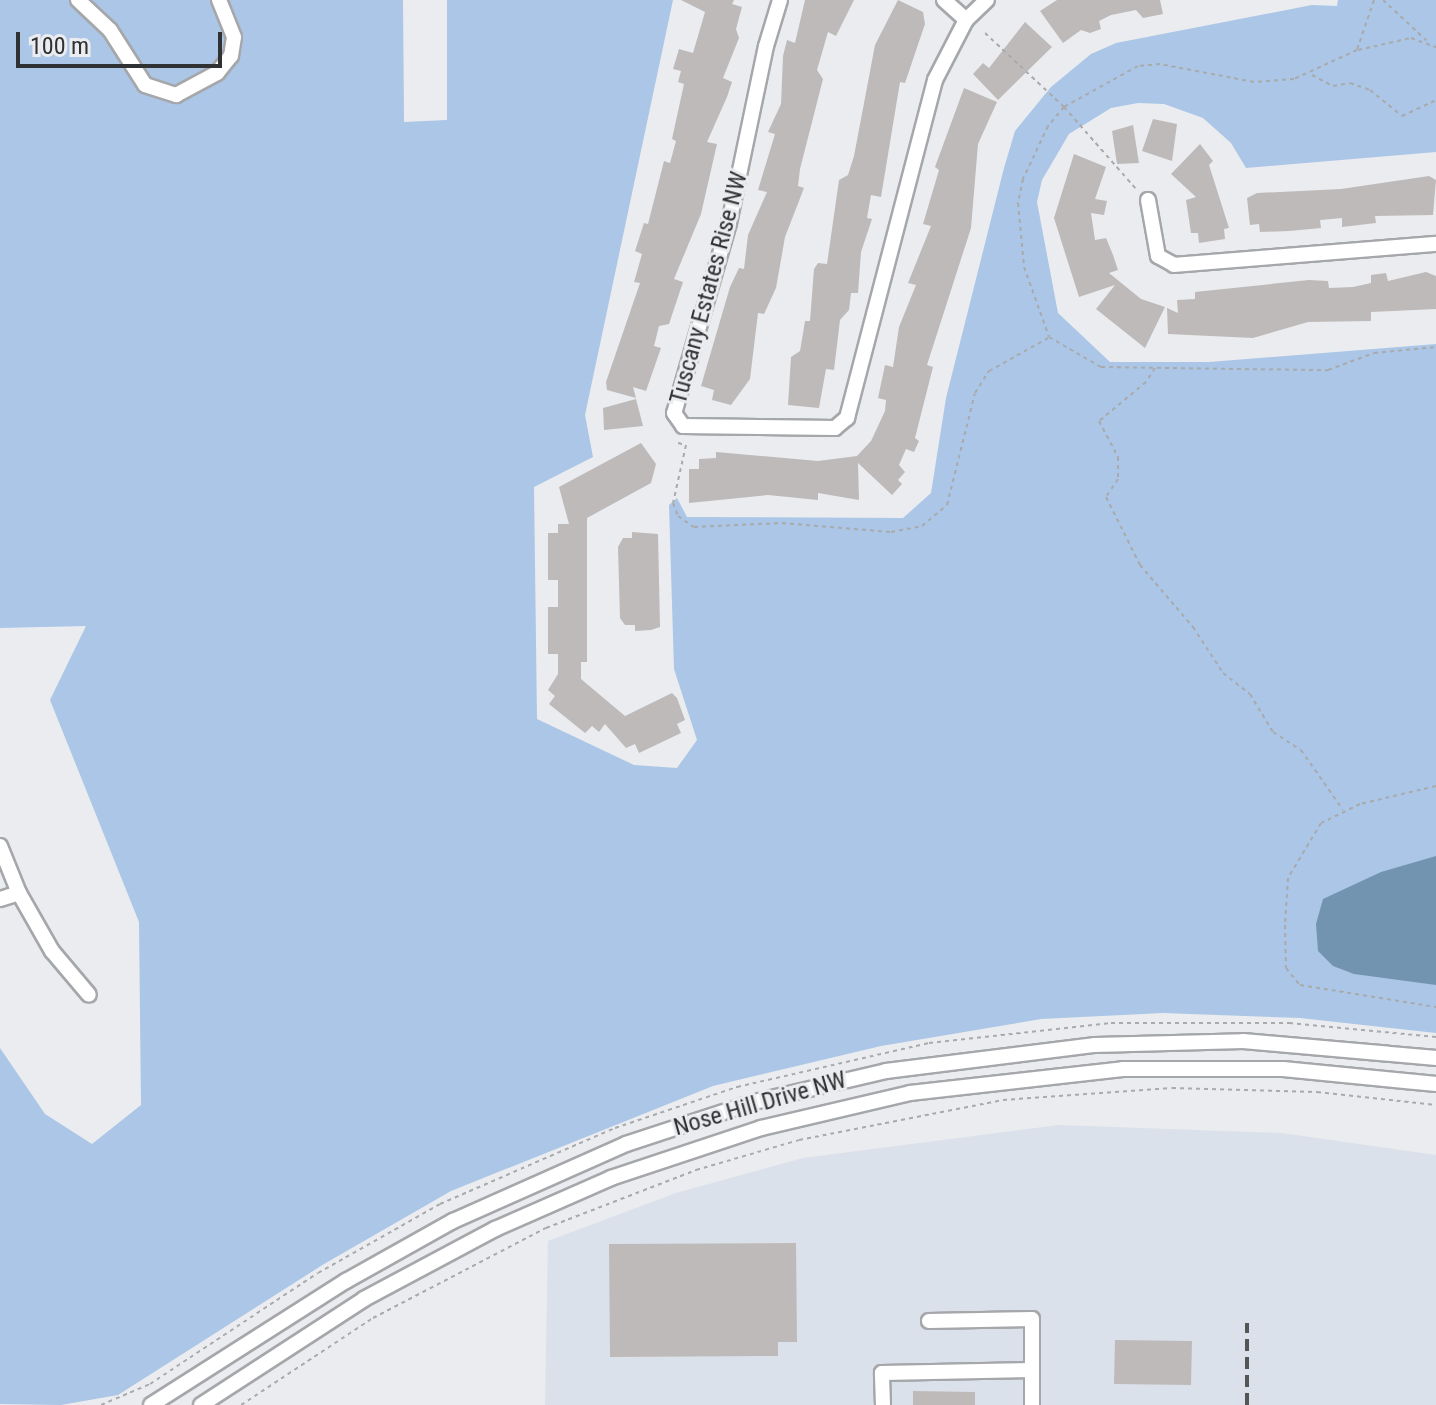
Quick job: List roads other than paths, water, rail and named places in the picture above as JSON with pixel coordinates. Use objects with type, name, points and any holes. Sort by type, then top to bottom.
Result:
[{"type":"street","points":[[78,0],[110,30],[145,85],[176,95],[217,73],[231,56],[234,37],[219,0]]},
{"type":"street","name":"Tuscany Estates Rise NW","points":[[780,0],[729,223],[674,413],[683,426],[835,428],[847,418],[935,80],[966,20],[987,0]]},
{"type":"street","points":[[944,0],[966,20]]},
{"type":"street","points":[[1148,200],[1158,256],[1174,265],[1436,244]]},
{"type":"street","points":[[0,846],[19,893],[52,951],[89,995]]},
{"type":"street","points":[[0,899],[19,893]]},
{"type":"street","name":"Nose Hill Drive NW","points":[[151,1405],[359,1273],[453,1221],[613,1149],[754,1102],[886,1071],[1095,1045],[1243,1041],[1436,1058]]},
{"type":"street","name":"Nose Hill Drive NW","points":[[201,1405],[364,1299],[495,1229],[611,1178],[761,1128],[910,1093],[1123,1069],[1283,1069],[1436,1084]]},
{"type":"street","points":[[929,1321],[1032,1319],[1032,1405]]},
{"type":"street","points":[[883,1405],[882,1373],[1032,1370]]},
{"type":"railway","points":[[1247,1323],[1247,1405]]}]
